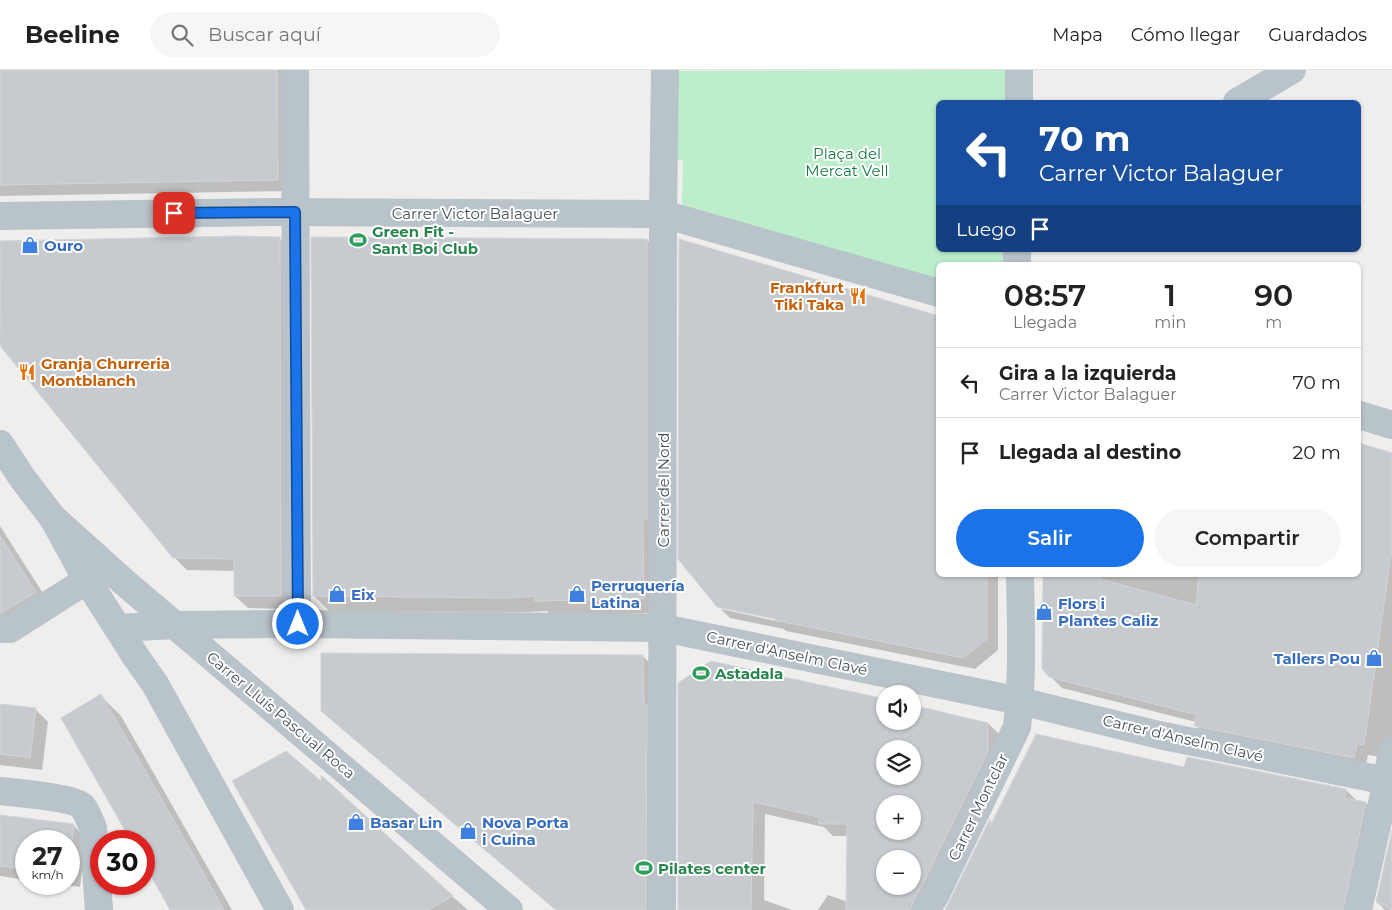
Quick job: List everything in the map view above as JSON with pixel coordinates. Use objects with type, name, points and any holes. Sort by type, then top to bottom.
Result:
[{"type":"street","points":[[295,70],[298,624]]},
{"type":"street","name":"Carrer del Nord","points":[[662,910],[665,70]]},
{"type":"street","points":[[1019,70],[1019,100]]},
{"type":"street","points":[[1240,100],[1292,70]]},
{"type":"street","name":"Carrer Victor Balaguer","points":[[0,216],[295,212],[663,214],[936,292]]},
{"type":"street","points":[[1361,416],[1392,425]]},
{"type":"street","name":"Carrer Lluís Pascual Roca","points":[[0,444],[23,479],[53,518],[87,580],[136,658],[155,684],[280,910]]},
{"type":"street","name":"Carrer Lluís Pascual Roca","points":[[53,518],[124,582],[509,910]]},
{"type":"street","name":"Carrer Montclar","points":[[926,910],[935,896],[1017,726],[1020,701],[1020,577]]},
{"type":"street","points":[[0,629],[10,629],[87,580]]},
{"type":"street","name":"Carrer d'Anselm Clavé","points":[[118,628],[176,625],[298,624],[663,628],[1020,701],[1159,735],[1387,781]]},
{"type":"street","points":[[1358,910],[1387,781],[1392,750]]},
{"type":"street","points":[[0,791],[71,801],[82,806],[93,828],[99,910]]},
{"type":"green space","name":"Plaça del Mercat Vell","points":[[1007,70],[1008,100],[936,100],[936,252],[1009,252],[1009,262],[936,262],[936,283],[682,210],[683,160],[677,160],[677,71]]},
{"type":"building","points":[[0,70],[277,70],[278,180],[0,185]]},
{"type":"building","points":[[238,236],[280,237],[281,596],[234,596],[234,559],[173,558],[1,347],[0,241]]},
{"type":"building","points":[[311,237],[647,239],[647,520],[643,516],[644,599],[535,601],[535,596],[510,598],[313,596]]},
{"type":"building","points":[[679,239],[936,315],[936,577],[987,577],[987,639],[963,658],[717,607],[678,559]]},
{"type":"building","points":[[1361,444],[1392,453],[1392,548],[1364,745],[1357,744],[1354,758],[1194,726],[1197,715],[1049,677],[1042,669],[1043,577],[1100,577],[1100,579],[1196,605],[1199,577],[1361,577]]},
{"type":"building","points":[[0,536],[36,592],[2,613],[0,613]]},
{"type":"building","points":[[321,653],[643,655],[644,706],[647,704],[646,910],[556,910],[321,711]]},
{"type":"building","points":[[711,661],[876,697],[876,730],[921,730],[921,707],[988,723],[988,751],[921,888],[921,850],[876,850],[876,895],[917,895],[910,910],[846,910],[847,824],[819,824],[819,817],[753,802],[751,910],[678,910],[678,683]]},
{"type":"building","points":[[101,694],[224,910],[170,910],[155,883],[155,830],[125,830],[61,718]]},
{"type":"building","points":[[0,704],[36,708],[30,758],[0,754]]},
{"type":"building","points":[[1036,734],[1184,767],[1187,757],[1346,789],[1344,798],[1366,802],[1343,910],[945,910],[990,819],[990,826]]},
{"type":"building","points":[[286,751],[321,781],[321,775],[453,896],[429,910],[306,910],[232,781]]},
{"type":"building","points":[[0,815],[74,824],[73,830],[15,830],[15,868],[0,866]]},
{"type":"building","points":[[1392,830],[1392,910],[1376,902]]},
{"type":"place","name":"Green Fit - Sant Boi Club","points":[[358,240]]},
{"type":"place","name":"Ouro","points":[[30,245]]},
{"type":"place","name":"Frankfurt Tiki Taka","points":[[858,296]]},
{"type":"place","name":"Granja Churreria Montblanch","points":[[27,372]]},
{"type":"place","name":"Eix","points":[[337,594]]},
{"type":"place","name":"Perruquería Latina","points":[[577,594]]},
{"type":"place","name":"Flors i Plantes Caliz","points":[[1044,612]]},
{"type":"place","name":"Tallers Pou","points":[[1374,658]]},
{"type":"place","name":"Astadala","points":[[701,673]]},
{"type":"place","name":"Basar Lin","points":[[356,822]]},
{"type":"place","name":"Nova Porta i Cuina","points":[[468,831]]},
{"type":"place","name":"Pilates center","points":[[644,868]]},
{"type":"route","points":[[174,213],[295,212],[298,624]]}]
